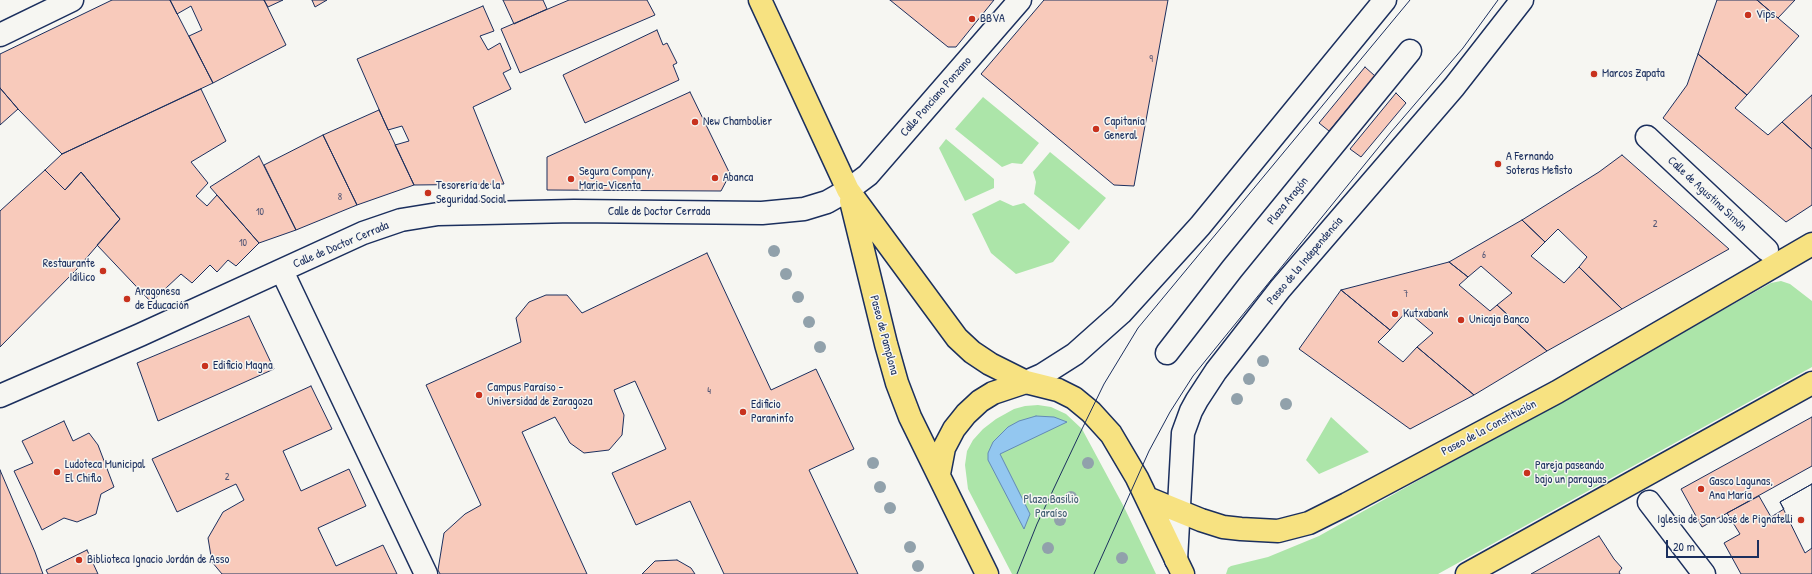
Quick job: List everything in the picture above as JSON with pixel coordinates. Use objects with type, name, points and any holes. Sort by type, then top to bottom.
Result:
[{"type":"main road","name":"Paseo de Pamplona","points":[[760,0],[848,190],[897,383],[910,417],[939,474]]},
{"type":"main road","name":"Paseo de Pamplona","points":[[848,190],[957,338],[972,352],[990,364],[1026,382]]},
{"type":"main road","name":"Paseo de la Constitución","points":[[1147,498],[1179,512],[1216,524],[1241,529],[1278,530],[1309,523],[1557,392],[1812,244]]},
{"type":"main road","points":[[986,574],[939,474],[944,448],[954,429],[966,414],[980,401],[993,393],[1026,382],[1058,390],[1074,398],[1091,412],[1110,434],[1124,455],[1147,498],[1180,567]]},
{"type":"main road","points":[[1467,574],[1812,382]]},
{"type":"street","points":[[0,35],[72,0]]},
{"type":"street","name":"Calle Ponciano Ponzano","points":[[848,190],[872,170],[1020,0]]},
{"type":"street","points":[[1026,382],[1042,375],[1075,354],[1121,313],[1200,226],[1385,0]]},
{"type":"street","name":"Paseo de la Independencia","points":[[1180,567],[1179,512],[1183,433],[1191,411],[1206,387],[1280,289],[1454,87],[1522,0]]},
{"type":"street","name":"Plaza Aragón","points":[[1167,353],[1232,269],[1410,51]]},
{"type":"street","name":"Calle de Agustina Simón","points":[[1647,137],[1767,250]]},
{"type":"street","name":"Calle de Doctor Cerrada","points":[[0,396],[282,271],[363,233],[411,218],[438,214],[574,211],[762,213],[804,209],[827,202],[848,190]]},
{"type":"street","points":[[282,271],[426,574]]},
{"type":"street","points":[[1649,502],[1704,574]]},
{"type":"green space","points":[[983,97],[1039,143],[1022,164],[1012,163],[1002,167],[955,129]]},
{"type":"green space","points":[[946,139],[994,179],[994,188],[965,201],[939,148]]},
{"type":"green space","points":[[1050,152],[1106,198],[1079,230],[1034,194],[1036,182],[1033,172]]},
{"type":"green space","points":[[1000,200],[1013,206],[1024,203],[1070,242],[1053,262],[1016,274],[991,253],[972,214]]},
{"type":"green space","points":[[1781,281],[1790,284],[1812,301],[1812,367],[1438,574],[1226,574],[1228,568],[1231,566],[1268,557],[1319,536],[1771,283]]},
{"type":"green space","name":"Plaza Basilio Paraíso","points":[[1038,405],[1051,407],[1066,414],[1082,429],[1124,507],[1156,574],[1012,574],[968,489],[965,465],[967,451],[973,440],[983,429],[996,419],[1014,409]]},
{"type":"green space","points":[[1331,417],[1369,452],[1319,474],[1306,460]]},
{"type":"water","points":[[1036,416],[1054,417],[1067,422],[1000,454],[1030,514],[1024,529],[988,460],[988,453],[993,442],[1008,427],[1019,421]]},
{"type":"building","points":[[112,0],[170,0],[213,83],[62,154],[18,109],[0,88],[0,54]]},
{"type":"building","points":[[170,0],[264,0],[286,45],[213,83],[189,36],[202,30],[191,6],[177,14]]},
{"type":"building","points":[[264,0],[283,0],[268,7]]},
{"type":"building","points":[[312,0],[327,0],[315,7]]},
{"type":"building","points":[[503,0],[543,0],[547,9],[514,24]]},
{"type":"building","points":[[569,0],[647,0],[655,15],[520,73],[501,29]]},
{"type":"building","points":[[890,0],[994,0],[956,47],[948,47]]},
{"type":"building","name":"Capitanía General","points":[[1044,0],[1168,0],[1134,186],[1114,185],[981,74]]},
{"type":"building","points":[[1717,0],[1757,0],[1799,36],[1747,95],[1698,54]]},
{"type":"building","points":[[1757,0],[1795,0],[1778,18]]},
{"type":"building","points":[[483,6],[494,31],[480,36],[488,50],[500,43],[511,69],[503,73],[511,89],[473,107],[504,184],[414,185],[395,145],[409,141],[402,126],[388,130],[357,59]]},
{"type":"building","points":[[657,30],[663,45],[667,43],[677,63],[673,65],[679,80],[585,123],[563,75]]},
{"type":"building","points":[[1698,54],[1747,95],[1735,108],[1768,135],[1782,122],[1812,149],[1812,205],[1786,222],[1663,118],[1687,85]]},
{"type":"building","points":[[1365,67],[1375,76],[1329,131],[1319,123]]},
{"type":"building","points":[[0,88],[18,109],[0,125]]},
{"type":"building","points":[[201,89],[226,141],[191,162],[208,183],[196,196],[207,206],[217,195],[259,243],[236,266],[228,260],[217,272],[210,265],[192,283],[181,274],[151,302],[97,245],[120,219],[81,172],[65,190],[45,170],[62,154]]},
{"type":"building","points":[[690,92],[730,174],[721,191],[547,190],[547,157]]},
{"type":"building","points":[[1396,93],[1406,103],[1361,157],[1350,149]]},
{"type":"building","points":[[1812,95],[1812,149],[1782,122]]},
{"type":"building","points":[[379,110],[414,185],[357,205],[323,135]]},
{"type":"building","points":[[323,135],[357,205],[296,230],[264,165]]},
{"type":"building","points":[[1622,155],[1729,249],[1622,309],[1579,267],[1587,257],[1558,229],[1545,242],[1522,220],[1599,172]]},
{"type":"building","points":[[259,156],[296,230],[259,243],[210,187]]},
{"type":"building","points":[[45,170],[65,190],[81,172],[120,219],[77,269],[0,347],[0,211]]},
{"type":"building","points":[[1522,220],[1545,242],[1531,256],[1564,283],[1579,267],[1622,309],[1547,351],[1497,305],[1512,293],[1481,266],[1468,277],[1449,262]]},
{"type":"building","name":"Edificio Paraninfo","points":[[707,253],[771,390],[816,369],[854,449],[809,470],[858,574],[724,574],[690,501],[636,525],[612,473],[666,449],[635,381],[614,390],[624,415],[622,435],[609,450],[584,453],[570,443],[555,417],[522,432],[587,574],[440,574],[438,570],[444,533],[465,514],[481,505],[426,385],[521,342],[516,318],[529,302],[546,295],[567,295],[582,313]]},
{"type":"building","points":[[1449,262],[1468,277],[1459,285],[1490,311],[1497,305],[1547,351],[1474,395],[1417,347],[1433,333],[1407,311],[1390,330],[1341,290]]},
{"type":"building","points":[[1341,290],[1390,330],[1378,342],[1403,362],[1417,347],[1474,395],[1410,429],[1299,349]]},
{"type":"building","name":"Edificio Magna","points":[[249,316],[274,369],[158,421],[137,363]]},
{"type":"building","points":[[311,386],[332,429],[283,451],[301,491],[349,469],[366,506],[318,528],[336,566],[383,545],[397,574],[222,574],[212,562],[208,538],[223,512],[244,500],[236,484],[177,512],[152,459]]},
{"type":"building","points":[[1812,417],[1812,466],[1702,527],[1681,489]]},
{"type":"building","points":[[64,421],[73,441],[89,433],[98,445],[114,487],[101,494],[96,514],[77,522],[64,518],[42,530],[14,471],[33,463],[22,441]]},
{"type":"building","points":[[0,470],[35,552],[43,574],[0,574]]},
{"type":"building","points":[[1812,484],[1812,574],[1741,574],[1724,543],[1740,534],[1727,513],[1759,496],[1771,517],[1784,509],[1780,502]]},
{"type":"building","name":"Iglesia de San José de Pignatelli","points":[[1812,484],[1812,548],[1805,553],[1780,502]]},
{"type":"building","points":[[1599,536],[1614,559],[1622,568],[1619,572],[1620,574],[1531,574]]},
{"type":"building","name":"Biblioteca Ignacio Jordán de Asso","points":[[87,550],[98,574],[48,574],[46,570]]},
{"type":"building","points":[[677,560],[691,568],[695,574],[642,574],[655,561]]},
{"type":"tram line","points":[[1017,574],[1037,524],[1104,384],[1138,328],[1410,0]]},
{"type":"tram line","points":[[1094,574],[1149,451],[1170,412],[1193,376],[1391,132],[1463,48],[1498,0]]},
{"type":"place","name":"Vips","points":[[1748,15]]},
{"type":"place","name":"BBVA","points":[[972,19]]},
{"type":"place","name":"Marcos Zapata","points":[[1594,74]]},
{"type":"place","name":"New Chambolier","points":[[695,122]]},
{"type":"place","name":"Capitanía General","points":[[1096,129]]},
{"type":"place","name":"A Fernando Soteras Mefisto","points":[[1498,164]]},
{"type":"place","name":"Abanca","points":[[715,178]]},
{"type":"place","name":"Segura Company, Maria-Vicenta","points":[[571,179]]},
{"type":"place","name":"Tesorería de la Seguridad Social","points":[[428,193]]},
{"type":"place","name":"Restaurante Idílico","points":[[103,271]]},
{"type":"place","name":"Aragonesa de Educación","points":[[127,299]]},
{"type":"place","name":"Kutxabank","points":[[1395,314]]},
{"type":"place","name":"Unicaja Banco","points":[[1461,320]]},
{"type":"place","name":"Edificio Magna","points":[[205,366]]},
{"type":"place","name":"Campus Paraíso - Universidad de Zaragoza","points":[[479,395]]},
{"type":"place","name":"Edificio Paraninfo","points":[[743,412]]},
{"type":"place","name":"Ludoteca Municipal El Chiflo","points":[[57,472]]},
{"type":"place","name":"Pareja paseando bajo un paraguas","points":[[1527,473]]},
{"type":"place","name":"Gasco Lagunas, Ana María","points":[[1701,489]]},
{"type":"place","name":"Iglesia de San José de Pignatelli","points":[[1801,520]]},
{"type":"place","name":"Biblioteca Ignacio Jordán de Asso","points":[[79,560]]}]
